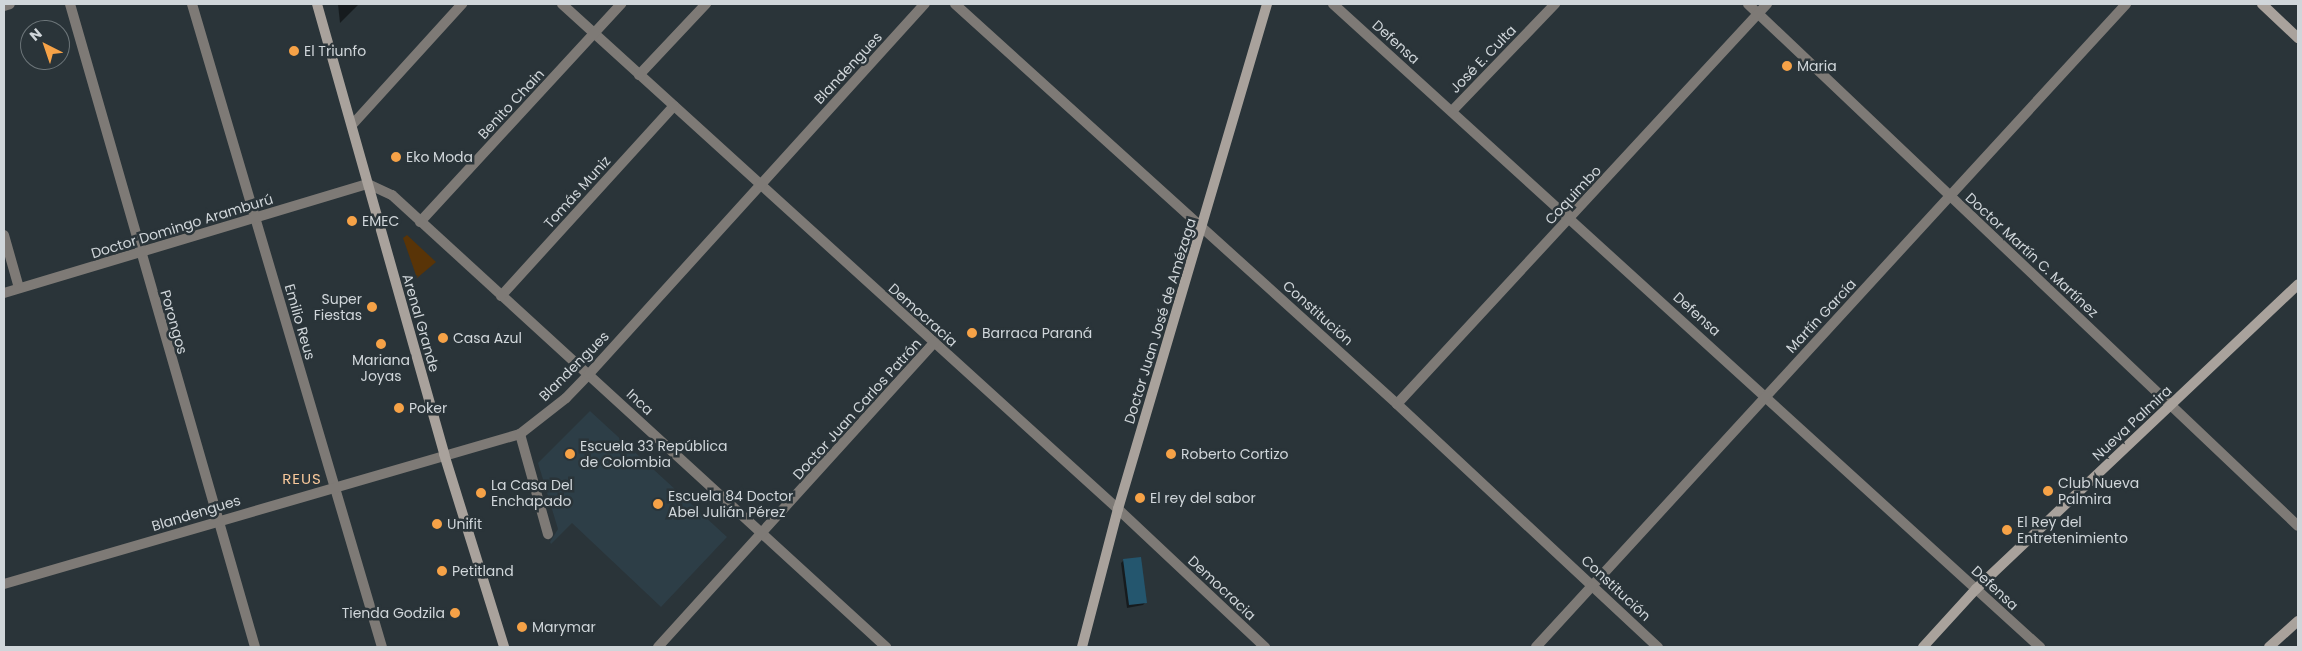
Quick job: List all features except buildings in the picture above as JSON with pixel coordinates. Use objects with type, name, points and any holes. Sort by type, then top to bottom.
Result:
[{"type":"street","points":[[4,6],[10,4]]},
{"type":"street","name":"Porongos","points":[[70,4],[254,647]]},
{"type":"street","name":"Emilio Reus","points":[[192,4],[382,647]]},
{"type":"street","name":"Arenal Grande","points":[[317,4],[444,454],[504,647]]},
{"type":"street","points":[[352,125],[462,4]]},
{"type":"street","name":"Democracia","points":[[562,4],[759,185],[1118,509],[1265,647]]},
{"type":"street","name":"Benito Chain","points":[[420,222],[622,4]]},
{"type":"street","points":[[639,75],[706,4]]},
{"type":"street","name":"Blandengues","points":[[4,584],[444,454],[520,434],[566,398],[589,374],[925,4]]},
{"type":"street","name":"Constitución","points":[[955,4],[1397,404],[1658,647]]},
{"type":"street","name":"Doctor Juan José de Amézaga","points":[[1082,647],[1118,509],[1267,4]]},
{"type":"street","name":"Defensa","points":[[1333,4],[2040,647]]},
{"type":"street","name":"José E. Culta","points":[[1452,111],[1555,4]]},
{"type":"street","name":"Doctor Martín C. Martínez","points":[[1748,4],[2298,526]]},
{"type":"street","name":"Coquimbo","points":[[1397,404],[1767,4]]},
{"type":"street","name":"Martín García","points":[[1536,647],[1765,395],[1952,197],[2126,4]]},
{"type":"street","points":[[2262,4],[2298,38]]},
{"type":"street","name":"Tomás Muniz","points":[[501,296],[674,106]]},
{"type":"street","name":"Doctor Domingo Aramburú","points":[[4,293],[140,254],[368,184]]},
{"type":"street","name":"Inca","points":[[368,184],[392,195],[886,647]]},
{"type":"street","points":[[4,235],[19,288]]},
{"type":"street","name":"Nueva Palmira","points":[[1923,647],[1976,589],[2298,284]]},
{"type":"street","name":"Doctor Juan Carlos Patrón","points":[[658,647],[762,535],[934,343]]},
{"type":"street","points":[[520,434],[548,534]]},
{"type":"street","points":[[2269,647],[2298,621]]},
{"type":"shaded area","points":[[407,235],[436,262],[417,278],[403,238]]},
{"type":"shaded area","points":[[590,411],[727,537],[661,607],[572,523],[551,544],[550,542],[558,529],[538,463]]},
{"type":"place","name":"El Triunfo","points":[[294,51]]},
{"type":"place","name":"Maria","points":[[1787,66]]},
{"type":"place","name":"Eko Moda","points":[[396,157]]},
{"type":"place","name":"EMEC","points":[[352,221]]},
{"type":"place","name":"Super Fiestas","points":[[372,307]]},
{"type":"place","name":"Barraca Paraná","points":[[972,333]]},
{"type":"place","name":"Casa Azul","points":[[443,338]]},
{"type":"place","name":"Mariana Joyas","points":[[381,344]]},
{"type":"place","name":"Poker","points":[[399,408]]},
{"type":"place","name":"Escuela 33 República de Colombia","points":[[570,454]]},
{"type":"place","name":"Roberto Cortizo","points":[[1171,454]]},
{"type":"place","name":"Club Nueva Palmira","points":[[2048,491]]},
{"type":"place","name":"La Casa Del Enchapado","points":[[481,493]]},
{"type":"place","name":"El rey del sabor","points":[[1140,498]]},
{"type":"place","name":"Escuela 84 Doctor Abel Julián Pérez","points":[[658,504]]},
{"type":"place","name":"Unifit","points":[[437,524]]},
{"type":"place","name":"El Rey del Entretenimiento","points":[[2007,530]]},
{"type":"place","name":"Petitland","points":[[442,571]]},
{"type":"place","name":"Tienda Godzila","points":[[455,613]]},
{"type":"place","name":"Marymar","points":[[522,627]]},
{"type":"district","name":"REUS","points":[[302,479]]}]
